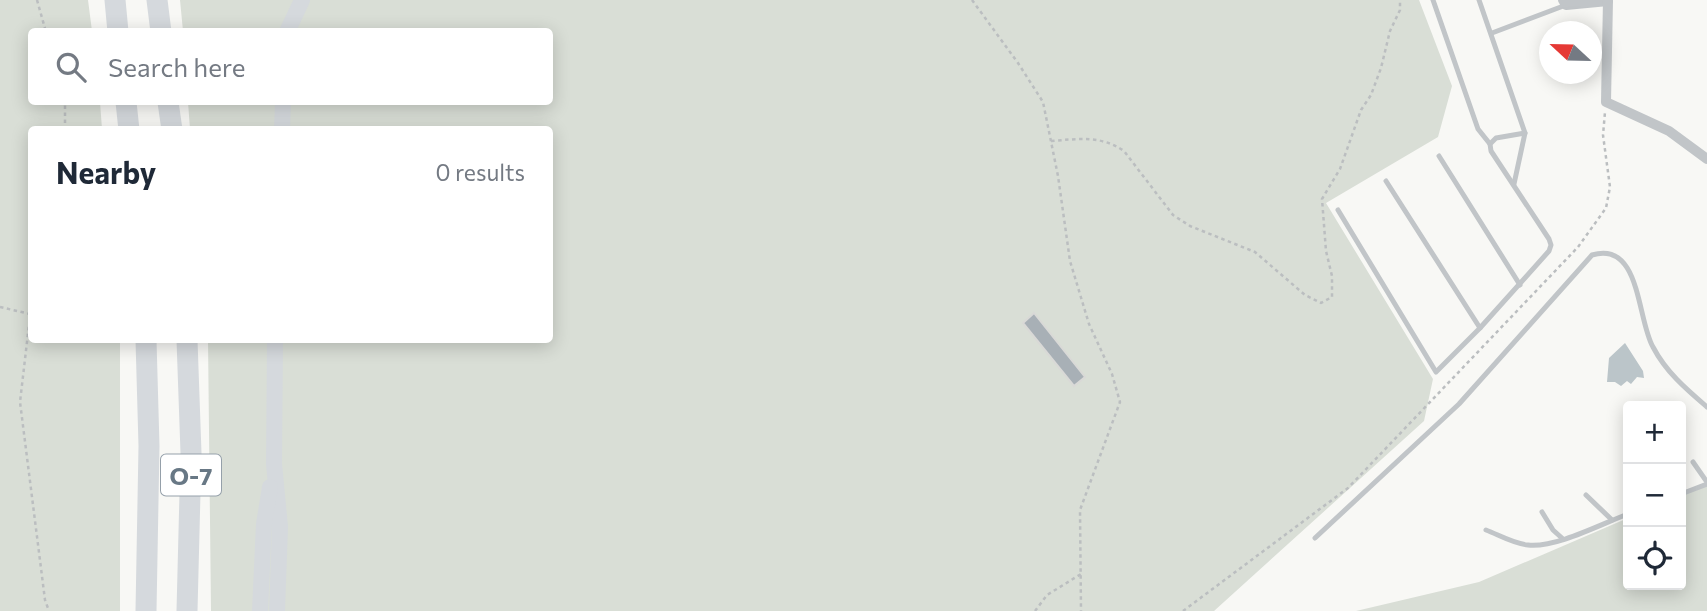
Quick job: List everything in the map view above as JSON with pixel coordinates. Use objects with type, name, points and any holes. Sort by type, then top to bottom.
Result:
[{"type":"highway","points":[[115,0],[118,28]]},
{"type":"highway","points":[[157,0],[160,28]]},
{"type":"highway","points":[[126,105],[129,126]]},
{"type":"highway","points":[[169,105],[172,126]]},
{"type":"highway","name":"O-7","points":[[146,343],[149,446],[146,611]]},
{"type":"highway","name":"O-7","points":[[187,343],[191,466],[187,611]]},
{"type":"main road","points":[[289,28],[302,0]]},
{"type":"main road","points":[[282,126],[283,105]]},
{"type":"main road","points":[[275,343],[274,464],[280,527],[277,611]]},
{"type":"main road","points":[[260,611],[264,524],[274,464]]},
{"type":"street","points":[[1564,2],[1608,0],[1606,102],[1670,131],[1707,159]]},
{"type":"lane","points":[[1338,210],[1436,372],[1520,285],[1551,245],[1491,151],[1490,144],[1478,129],[1433,0]]},
{"type":"lane","points":[[1479,0],[1525,133],[1514,185]]},
{"type":"lane","points":[[1492,33],[1564,2]]},
{"type":"lane","points":[[1490,144],[1496,138],[1525,133]]},
{"type":"lane","points":[[1439,156],[1520,285]]},
{"type":"lane","points":[[1386,181],[1480,328]]},
{"type":"lane","points":[[1315,538],[1459,404],[1592,255],[1604,251],[1616,254],[1630,271],[1651,345],[1674,379],[1707,407]]},
{"type":"lane","points":[[1686,492],[1707,483],[1693,462]]},
{"type":"lane","points":[[1586,495],[1612,520]]},
{"type":"lane","points":[[1542,512],[1553,530],[1563,539]]},
{"type":"lane","points":[[1486,530],[1526,545],[1563,539],[1623,516]]},
{"type":"path","points":[[37,0],[45,28]]},
{"type":"path","points":[[972,0],[1043,102],[1058,176],[1070,261],[1089,324],[1112,374],[1120,402],[1080,510],[1081,611]]},
{"type":"path","points":[[1051,141],[1094,138],[1113,143],[1124,150],[1173,215],[1190,226],[1255,252],[1305,295],[1321,303],[1332,297],[1332,276],[1326,250],[1322,199],[1344,159],[1361,110],[1371,95],[1390,31],[1400,9],[1400,0]]},
{"type":"path","points":[[65,105],[65,126]]},
{"type":"path","points":[[0,307],[28,314]]},
{"type":"path","points":[[28,332],[20,402],[45,600],[49,611]]},
{"type":"path","points":[[1035,611],[1047,595],[1081,574]]},
{"type":"shaded area","points":[[0,0],[88,0],[92,28],[28,28],[28,105],[100,105],[102,126],[28,126],[28,343],[120,343],[120,611],[0,611]]},
{"type":"shaded area","points":[[180,0],[1419,0],[1452,86],[1438,137],[1326,203],[1433,379],[1424,421],[1214,611],[211,611],[208,343],[553,343],[553,126],[190,126],[188,105],[553,105],[553,28],[183,28]]},
{"type":"shaded area","points":[[1625,343],[1643,371],[1644,378],[1637,377],[1631,384],[1627,381],[1621,386],[1615,382],[1607,382],[1609,358]]},
{"type":"shaded area","points":[[1707,485],[1707,611],[1356,611],[1479,582],[1623,520],[1623,590],[1686,590],[1686,494]]},
{"type":"building","points":[[1034,313],[1085,377],[1074,386],[1023,323]]}]
